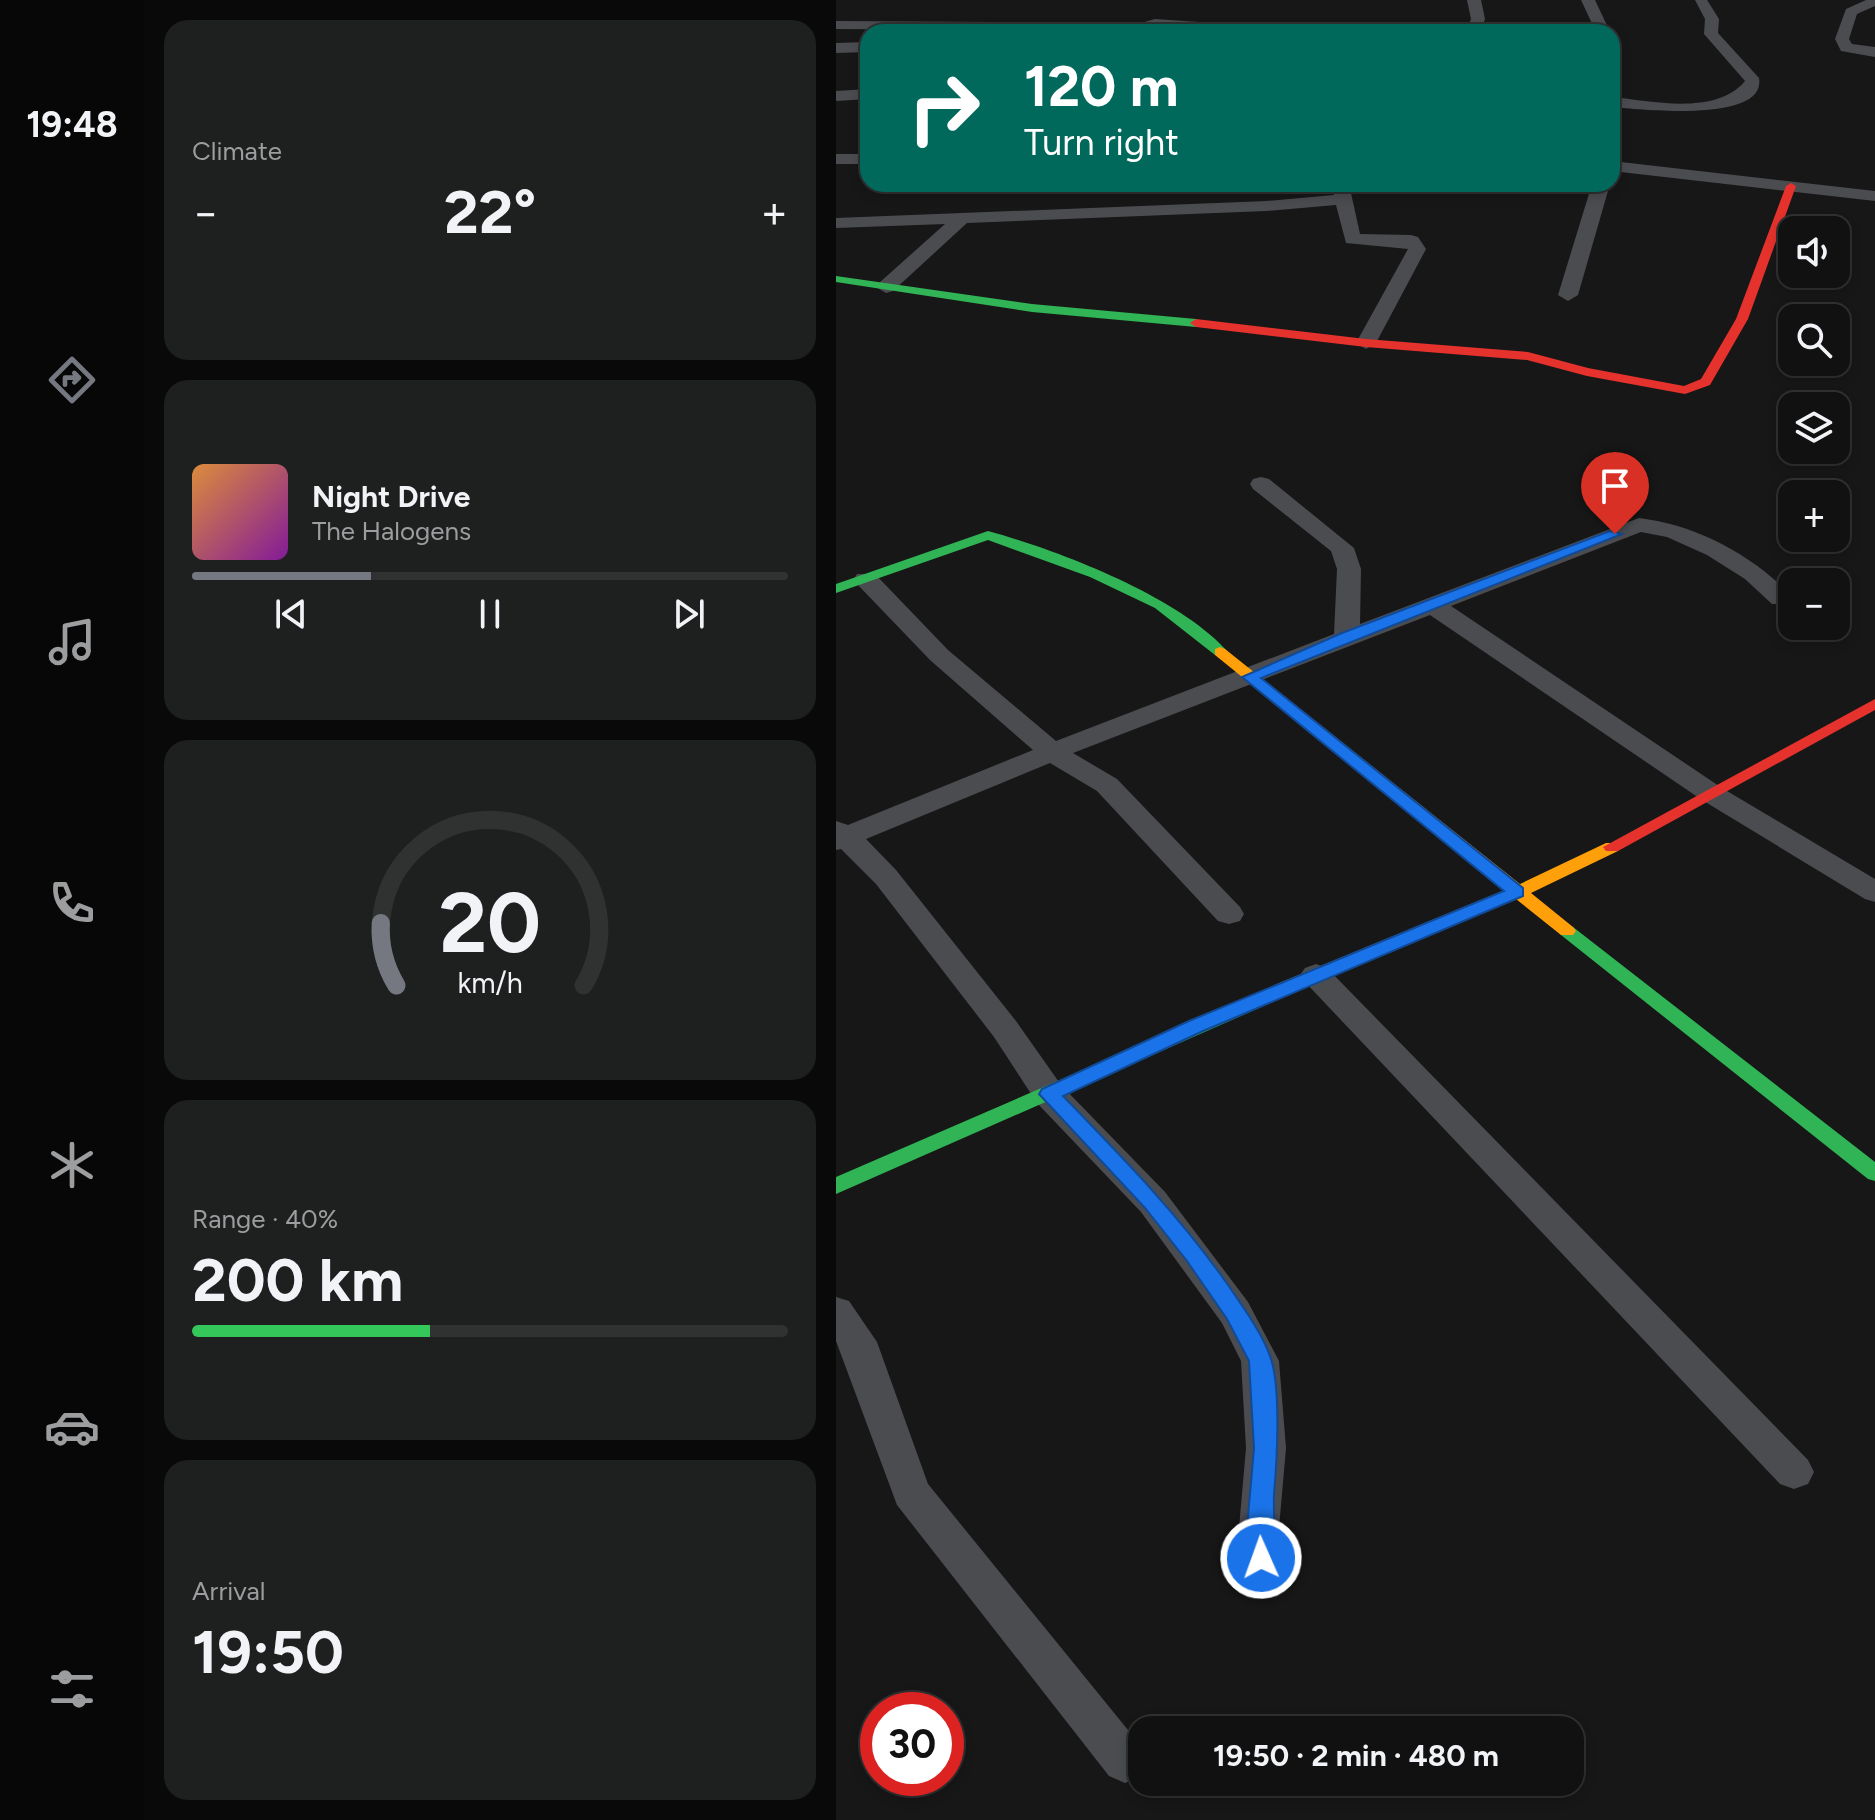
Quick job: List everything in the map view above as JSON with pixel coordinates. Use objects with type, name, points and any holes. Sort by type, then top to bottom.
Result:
[{"type":"street","points":[[1474,0],[1476,24]]},
{"type":"street","points":[[1588,0],[1599,24]]},
{"type":"street","points":[[1875,1],[1851,12],[1842,39],[1846,48],[1875,52]]},
{"type":"street","points":[[1620,103],[1666,107],[1720,104],[1750,87],[1753,81],[1711,34],[1712,19],[1701,2]]},
{"type":"street","points":[[836,25],[860,25]]},
{"type":"street","points":[[836,48],[860,47]]},
{"type":"street","points":[[836,96],[860,94]]},
{"type":"street","points":[[836,159],[860,159]]},
{"type":"street","points":[[1620,167],[1875,196]]},
{"type":"street","points":[[836,279],[1032,308],[1259,329],[1366,343],[1528,356],[1587,372],[1685,390],[1697,388],[1706,382],[1742,319],[1791,186]]},
{"type":"street","points":[[836,223],[961,219],[1328,192]]},
{"type":"street","points":[[1341,192],[1352,239],[1411,241],[1417,249],[1366,343]]},
{"type":"street","points":[[1568,295],[1599,192]]},
{"type":"street","points":[[886,287],[961,219]]},
{"type":"street","points":[[1261,484],[1342,548],[1349,569],[1347,636]]},
{"type":"street","points":[[1261,1558],[1259,1528],[1266,1448],[1260,1361],[1235,1313],[1153,1202],[1049,1094],[1005,1029],[886,877],[839,836],[1639,525],[1676,532],[1765,580],[1778,595]]},
{"type":"street","points":[[836,589],[972,538],[988,535],[1007,539],[1160,605],[1517,892],[1875,1173]]},
{"type":"street","points":[[866,579],[939,655],[1052,752],[1107,785],[1229,914]]},
{"type":"street","points":[[1432,605],[1712,794],[1875,892]]},
{"type":"street","points":[[836,1186],[1316,975],[1517,892],[1642,833],[1875,704]]},
{"type":"street","points":[[1316,975],[1794,1472]]},
{"type":"street","points":[[836,1312],[858,1342],[911,1493],[1125,1761]]},
{"type":"traffic: fast","points":[[836,279],[1032,308],[1196,323]]},
{"type":"traffic: fast","points":[[836,589],[988,535],[1095,574],[1160,605],[1220,652]]},
{"type":"traffic: fast","points":[[1567,931],[1875,1173]]},
{"type":"traffic: fast","points":[[836,1186],[1284,989]]},
{"type":"traffic: slow","points":[[1220,652],[1567,931]]},
{"type":"traffic: slow","points":[[1284,989],[1517,892],[1612,847]]},
{"type":"traffic: jam","points":[[1196,323],[1366,343],[1528,356],[1587,372],[1685,390],[1706,382],[1742,319],[1791,186]]},
{"type":"traffic: jam","points":[[1612,847],[1875,704]]},
{"type":"route","points":[[1261,1558],[1259,1528],[1266,1448],[1260,1361],[1235,1313],[1195,1255],[1153,1202],[1049,1094],[1196,1026],[1517,892],[1250,677],[1347,636],[1615,534]]}]
